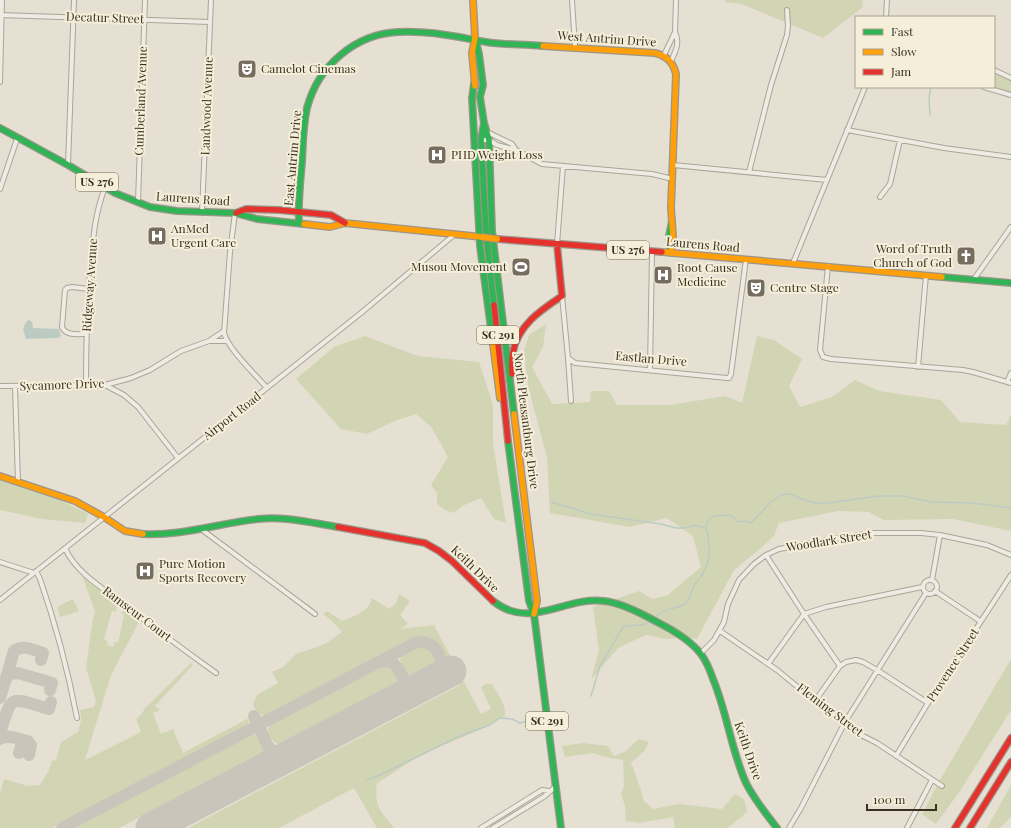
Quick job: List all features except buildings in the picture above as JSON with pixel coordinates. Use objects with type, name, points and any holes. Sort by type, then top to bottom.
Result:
[{"type":"main road","name":"SC 291","points":[[473,0],[475,38],[472,53],[474,84],[480,97],[484,123],[489,140],[490,231]]},
{"type":"main road","name":"East Antrim Drive","points":[[299,223],[304,125],[309,101],[316,84],[322,75],[340,55],[360,41],[387,32],[409,32],[475,38]]},
{"type":"main road","name":"SC 291","points":[[475,38],[480,54],[483,85],[480,97]]},
{"type":"main road","name":"West Antrim Drive","points":[[475,38],[486,42],[655,53],[664,55],[671,61]]},
{"type":"main road","points":[[671,61],[676,74],[672,221],[673,245],[671,253]]},
{"type":"main road","points":[[474,84],[472,98],[481,237],[499,389],[508,439]]},
{"type":"main road","name":"SC 291","points":[[484,123],[481,140],[490,231]]},
{"type":"main road","name":"Laurens Road","points":[[0,128],[17,139],[68,165],[105,187],[154,208],[235,213],[256,219],[330,227],[345,223],[497,239],[793,263],[1011,283]]},
{"type":"main road","name":"Laurens Road","points":[[235,213],[246,209],[299,212],[331,215],[345,223]]},
{"type":"main road","name":"North Pleasantburg Drive","points":[[490,231],[537,601],[534,614]]},
{"type":"main road","name":"North Pleasantburg Drive","points":[[490,231],[508,439],[529,601],[534,614],[561,828]]},
{"type":"main road","points":[[512,398],[512,350],[518,337],[530,320],[562,296],[557,244]]},
{"type":"main road","name":"Keith Drive","points":[[0,476],[64,497],[104,517],[125,531],[138,534],[160,535],[258,519],[279,518],[321,524],[425,543],[435,548],[452,561],[495,604],[509,611],[522,614],[534,614],[586,601],[596,600],[613,602],[646,616],[682,635],[701,653],[717,689],[743,776],[756,800],[777,828]]},
{"type":"main road","points":[[955,828],[1011,738]]},
{"type":"main road","points":[[970,828],[1011,762]]},
{"type":"street","points":[[0,82],[2,0]]},
{"type":"street","points":[[68,165],[74,0]]},
{"type":"street","name":"Cumberland Avenue","points":[[138,202],[145,0]]},
{"type":"street","name":"Landwood Avenue","points":[[202,212],[211,0]]},
{"type":"street","points":[[572,0],[575,47]]},
{"type":"street","points":[[671,61],[677,46],[677,36],[675,32],[676,0]]},
{"type":"street","points":[[886,16],[887,0]]},
{"type":"street","points":[[749,172],[771,85],[787,35],[787,10]]},
{"type":"street","name":"Decatur Street","points":[[1,15],[210,22]]},
{"type":"street","points":[[664,55],[675,32]]},
{"type":"street","points":[[995,70],[1011,78]]},
{"type":"street","points":[[793,263],[865,88]]},
{"type":"street","points":[[987,88],[1011,95]]},
{"type":"street","points":[[847,130],[944,148],[1011,157]]},
{"type":"street","points":[[487,132],[512,144],[516,150]]},
{"type":"street","points":[[0,189],[17,139]]},
{"type":"street","points":[[481,140],[489,140],[497,145],[516,150],[542,164],[652,174],[673,179]]},
{"type":"street","points":[[880,197],[890,184],[900,140]]},
{"type":"street","points":[[673,165],[827,180]]},
{"type":"street","points":[[557,244],[563,166]]},
{"type":"street","name":"Ridgeway Avenue","points":[[86,385],[86,334],[96,216],[105,187]]},
{"type":"street","points":[[235,213],[224,331],[227,341],[267,388]]},
{"type":"street","points":[[974,279],[1011,227]]},
{"type":"street","name":"Airport Road","points":[[0,600],[361,313],[455,234]]},
{"type":"street","points":[[650,370],[652,252]]},
{"type":"street","name":"Eastlan Drive","points":[[568,358],[578,363],[727,378],[730,376],[746,259]]},
{"type":"street","points":[[828,266],[820,350],[822,356],[826,359],[973,372],[1009,383],[1011,373]]},
{"type":"street","points":[[918,367],[926,275]]},
{"type":"street","points":[[86,334],[68,334],[64,332],[62,327],[65,290],[72,287],[89,289]]},
{"type":"street","points":[[562,296],[571,400]]},
{"type":"street","name":"Sycamore Drive","points":[[0,386],[104,384],[132,378],[154,368],[181,350],[210,340],[224,331]]},
{"type":"street","name":"Sycamore Drive","points":[[210,340],[227,341]]},
{"type":"street","points":[[104,384],[124,395],[138,407],[178,458]]},
{"type":"street","points":[[15,386],[18,482]]},
{"type":"street","points":[[201,529],[314,614]]},
{"type":"street","name":"Woodlark Street","points":[[701,653],[714,640],[720,631],[724,622],[728,604],[739,580],[754,564],[766,555],[779,549],[872,533],[922,533],[940,535],[987,545],[1011,555]]},
{"type":"street","points":[[932,580],[940,535]]},
{"type":"street","name":"Ramseur Court","points":[[65,548],[68,556],[73,562],[92,580],[216,673]]},
{"type":"street","points":[[766,555],[840,666]]},
{"type":"street","points":[[0,562],[35,572],[40,578],[59,638],[77,718]]},
{"type":"street","name":"Provence Street","points":[[896,756],[928,703],[961,654],[980,621],[996,600],[1011,575]]},
{"type":"street","points":[[768,664],[804,614],[826,607],[922,587],[926,581],[932,580]]},
{"type":"street","points":[[922,587],[926,593],[932,594],[937,586],[932,580]]},
{"type":"street","points":[[935,591],[980,621]]},
{"type":"street","points":[[790,828],[845,722],[926,593]]},
{"type":"street","name":"Fleming Street","points":[[720,631],[798,686],[815,701],[863,736],[877,743],[942,786]]},
{"type":"street","points":[[815,701],[840,666],[846,662],[856,660],[863,662],[877,670],[928,703]]},
{"type":"street","points":[[907,828],[932,780]]},
{"type":"street","points":[[494,828],[544,796],[556,786]]},
{"type":"street","points":[[480,828],[542,790],[549,791]]},
{"type":"green space","points":[[726,0],[862,0],[863,7],[823,38],[742,4],[725,2]]},
{"type":"green space","points":[[995,72],[1011,79],[1011,92],[995,87]]},
{"type":"green space","points":[[546,324],[543,347],[532,367],[552,404],[590,402],[591,391],[609,391],[617,405],[670,405],[725,396],[742,403],[757,336],[774,340],[802,359],[789,386],[800,407],[832,397],[855,380],[879,391],[941,400],[960,422],[1006,425],[1011,414],[1011,531],[953,519],[884,520],[869,512],[838,511],[779,523],[774,536],[734,570],[697,639],[684,637],[667,639],[646,635],[618,648],[591,680],[599,650],[593,607],[639,591],[653,599],[668,595],[701,567],[693,536],[667,518],[630,527],[550,513],[547,458],[528,386],[524,351],[529,335]]},
{"type":"green space","points":[[365,336],[418,356],[479,362],[493,405],[493,443],[506,523],[494,519],[481,498],[462,506],[454,513],[445,510],[437,504],[437,493],[431,485],[448,457],[432,428],[416,414],[397,420],[367,434],[341,429],[296,379],[334,347]]},
{"type":"green space","points":[[0,476],[29,484],[88,514],[85,523],[42,519],[0,510]]},
{"type":"green space","points":[[81,573],[117,604],[116,612],[112,611],[104,639],[108,642],[107,645],[114,647],[114,642],[118,643],[124,615],[121,612],[124,611],[139,622],[111,675],[85,760],[141,732],[136,719],[141,715],[145,708],[191,663],[193,665],[155,706],[160,710],[153,713],[161,734],[173,729],[183,753],[249,718],[248,724],[52,828],[0,828],[0,793],[4,779],[28,786],[40,785],[48,772],[52,761],[56,760],[61,742],[78,732],[81,720],[80,710],[94,707],[96,701],[86,668],[95,611]]},
{"type":"green space","points":[[399,594],[410,601],[400,615],[408,624],[400,629],[434,625],[481,714],[491,709],[481,687],[486,684],[492,684],[503,703],[505,716],[478,731],[436,747],[377,783],[377,803],[385,817],[394,828],[377,828],[354,788],[279,828],[188,828],[460,685],[437,643],[428,638],[419,637],[268,716],[258,713],[255,709],[253,704],[257,695],[278,683],[272,672],[283,667],[296,654],[325,644],[342,632],[323,614],[327,611],[342,621],[356,615],[368,607],[372,598],[389,609],[396,603]]},
{"type":"green space","points":[[73,599],[79,611],[60,617],[57,607]]},
{"type":"green space","points":[[421,646],[431,651],[437,662],[408,676],[402,667],[400,660],[406,653]]},
{"type":"green space","points":[[1011,659],[1011,710],[960,791],[936,824],[922,814],[940,780]]},
{"type":"green space","points":[[385,665],[394,670],[399,681],[279,745],[272,740],[268,734],[269,728],[274,721]]},
{"type":"green space","points":[[255,734],[261,742],[264,752],[119,828],[72,828],[247,735]]},
{"type":"green space","points":[[639,739],[649,742],[645,750],[631,763],[644,801],[653,809],[679,804],[722,809],[735,794],[744,799],[747,812],[728,828],[675,828],[673,817],[640,823],[626,821],[625,806],[621,794],[624,786],[623,760],[605,757],[594,753],[565,757],[562,746],[583,743],[608,746],[614,756],[626,751]]},
{"type":"green space","points":[[1011,785],[1011,817],[1000,828],[987,828]]},
{"type":"shaded area","points":[[29,320],[32,322],[33,328],[59,329],[61,336],[58,338],[26,339],[23,329],[26,322]]},
{"type":"waterway","points":[[930,115],[929,97],[931,88]]},
{"type":"waterway","points":[[551,502],[591,514],[661,524],[676,528],[685,528],[694,525],[706,528],[707,523],[714,516],[731,515],[738,522],[744,521],[751,523],[771,502],[781,495],[791,494],[816,503],[828,503],[878,496],[903,496],[932,502],[973,503],[1011,508]]},
{"type":"waterway","points":[[657,616],[664,611],[681,606],[688,601],[694,586],[703,573],[708,562],[709,545],[706,528]]},
{"type":"waterway","points":[[591,696],[600,666],[623,627],[648,623]]},
{"type":"waterway","points":[[367,780],[462,735],[490,725],[499,718],[512,719],[520,723],[537,718]]},
{"type":"taxiway","points":[[62,828],[415,643],[423,642],[435,648],[441,660],[441,667],[435,679]]},
{"type":"taxiway","points":[[0,698],[14,651],[21,648],[32,649],[43,653],[41,660]]},
{"type":"taxiway","points":[[378,662],[386,661],[393,663],[402,676],[404,681],[403,691],[396,700]]},
{"type":"taxiway","points":[[5,680],[10,674],[18,673],[52,683],[50,690]]},
{"type":"taxiway","points":[[0,734],[7,711],[10,705],[14,702],[26,702],[49,709],[51,702]]},
{"type":"taxiway","points":[[254,716],[271,753],[270,762],[263,769]]},
{"type":"taxiway","points":[[0,739],[10,737],[28,741],[31,745],[29,755]]},
{"type":"taxiway","points":[[19,739],[22,743],[19,753]]},
{"type":"taxiway","points":[[269,747],[278,755],[290,755]]},
{"type":"runway","points":[[151,828],[451,671]]},
{"type":"traffic: fast","points":[[299,223],[303,135],[307,108],[312,93],[320,79],[329,66],[340,55],[367,39],[382,34],[398,32],[431,33],[493,43],[543,46]]},
{"type":"traffic: fast","points":[[475,38],[479,54],[483,85],[480,97],[484,123],[489,140],[492,231],[514,414]]},
{"type":"traffic: fast","points":[[474,84],[472,98],[480,246],[493,344]]},
{"type":"traffic: fast","points":[[484,123],[481,140],[486,232],[494,305]]},
{"type":"traffic: fast","points":[[0,128],[68,165],[115,193],[150,207],[177,211],[235,213],[257,219],[304,224]]},
{"type":"traffic: fast","points":[[671,252],[669,236],[672,221]]},
{"type":"traffic: fast","points":[[942,277],[1011,283]]},
{"type":"traffic: fast","points":[[508,441],[529,601],[534,614],[561,828]]},
{"type":"traffic: fast","points":[[143,534],[172,533],[268,518],[298,520],[338,527]]},
{"type":"traffic: fast","points":[[493,601],[507,609],[521,613],[534,613],[589,601],[611,602],[638,612],[681,636],[697,649],[705,660],[718,692],[736,757],[746,783],[756,801],[777,828]]},
{"type":"traffic: slow","points":[[473,0],[475,38],[472,53],[475,86]]},
{"type":"traffic: slow","points":[[543,46],[655,53],[666,58],[673,66],[676,74],[671,208],[673,236],[671,253]]},
{"type":"traffic: slow","points":[[304,224],[330,227],[345,223],[482,237]]},
{"type":"traffic: slow","points":[[482,237],[497,239]]},
{"type":"traffic: slow","points":[[662,252],[942,277]]},
{"type":"traffic: slow","points":[[493,344],[500,398]]},
{"type":"traffic: slow","points":[[514,414],[537,601],[534,614]]},
{"type":"traffic: slow","points":[[0,476],[75,501],[104,517],[125,531],[143,534]]},
{"type":"traffic: jam","points":[[236,213],[246,209],[279,210],[331,215],[345,223]]},
{"type":"traffic: jam","points":[[497,239],[662,252]]},
{"type":"traffic: jam","points":[[512,374],[512,355],[516,342],[525,326],[546,307],[562,296],[557,244]]},
{"type":"traffic: jam","points":[[494,305],[508,441]]},
{"type":"traffic: jam","points":[[338,527],[425,543],[452,561],[493,601]]},
{"type":"traffic: jam","points":[[955,828],[1011,738]]},
{"type":"traffic: jam","points":[[970,828],[1011,762]]},
{"type":"place","name":"Camelot Cinemas","points":[[247,69]]},
{"type":"place","name":"PHD Weight Loss","points":[[437,155]]},
{"type":"place","name":"AnMed Urgent Care","points":[[157,236]]},
{"type":"place","name":"Word of Truth Church of God","points":[[966,256]]},
{"type":"place","name":"Musou Movement","points":[[521,267]]},
{"type":"place","name":"Root Cause Medicine","points":[[663,275]]},
{"type":"place","name":"Centre Stage","points":[[756,288]]},
{"type":"place","name":"Pure Motion Sports Recovery","points":[[145,571]]}]
